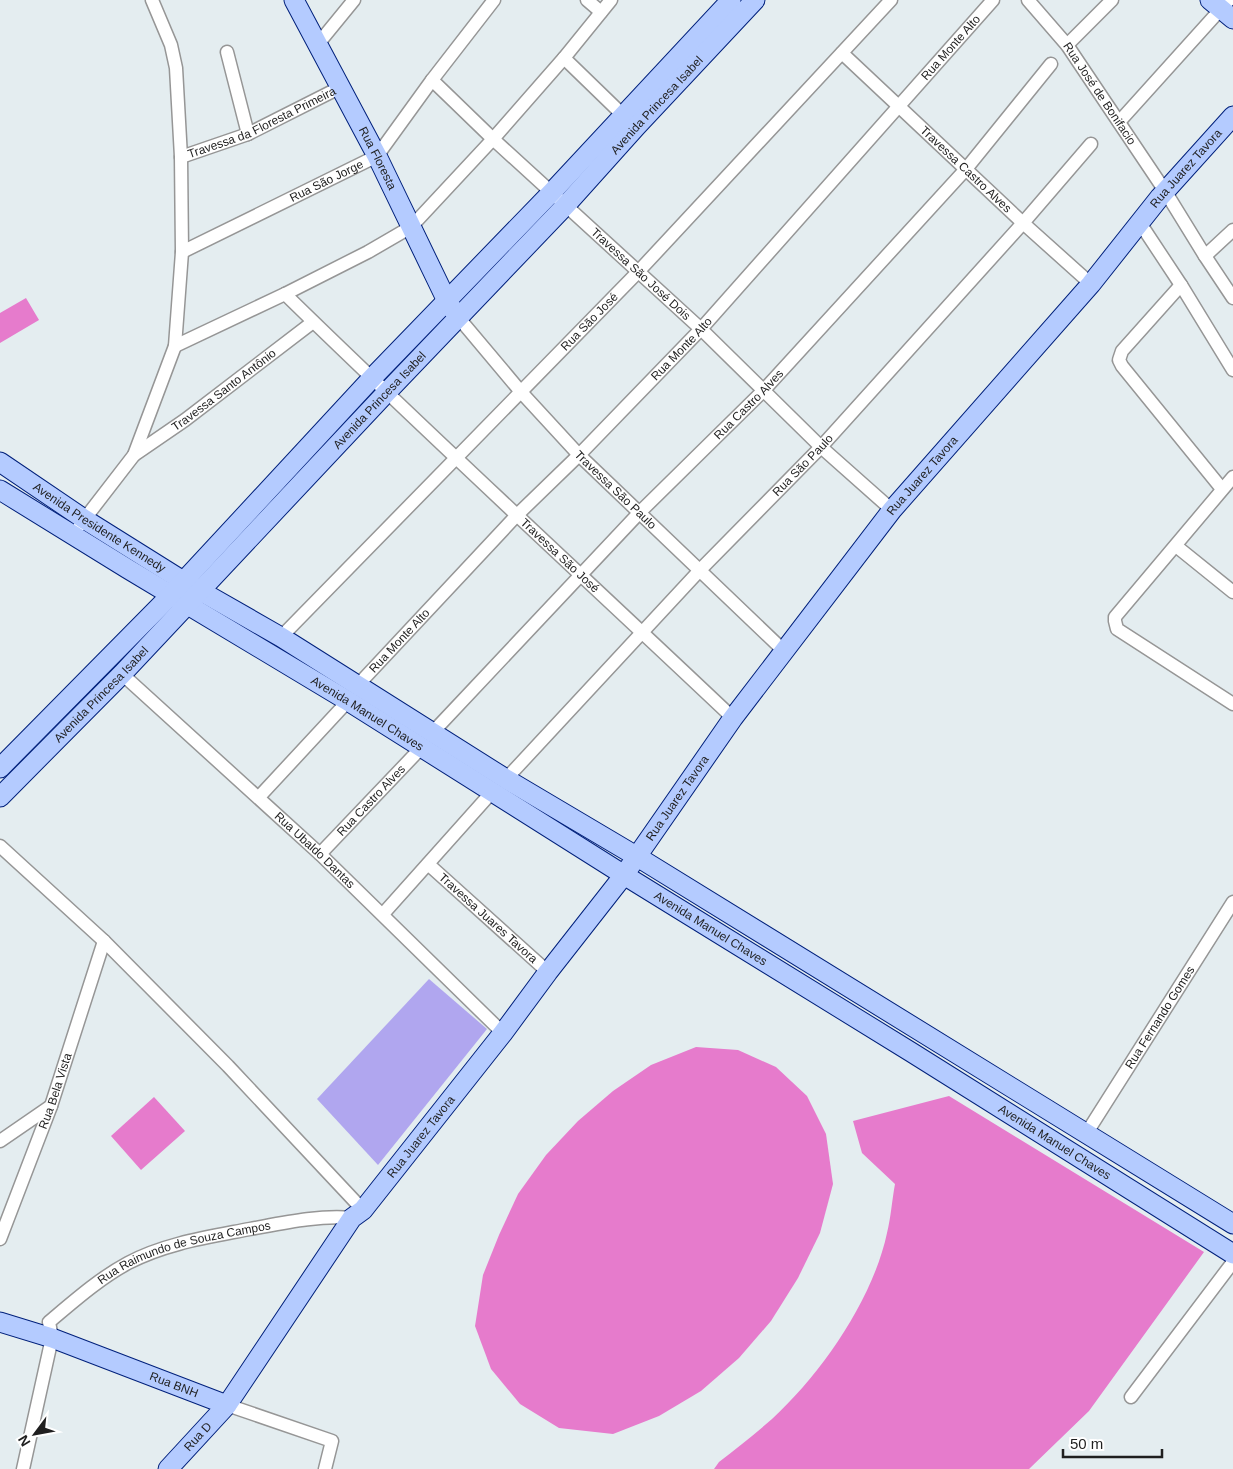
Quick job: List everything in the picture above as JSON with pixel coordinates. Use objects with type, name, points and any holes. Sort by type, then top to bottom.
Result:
[{"type":"street","points":[[73,535],[134,454],[175,346],[182,252],[181,158],[176,68],[171,45],[152,0]]},
{"type":"street","name":"Rua Floresta","points":[[294,0],[377,156],[447,300],[458,317]]},
{"type":"street","points":[[318,44],[354,0]]},
{"type":"street","name":"Rua São Jorge","points":[[182,252],[377,156],[432,80],[494,0]]},
{"type":"street","points":[[587,0],[601,12]]},
{"type":"street","points":[[175,346],[285,294],[368,252],[411,227],[493,139],[564,58],[610,0]]},
{"type":"street","name":"Avenida Princesa Isabel","points":[[0,768],[185,593],[387,392],[566,205],[630,122],[731,0]]},
{"type":"street","name":"Avenida Princesa Isabel","points":[[0,797],[122,674],[185,593],[373,377],[552,192],[630,122],[755,0]]},
{"type":"street","name":"Rua São José","points":[[281,638],[638,272],[891,0]]},
{"type":"street","name":"Rua Monte Alto","points":[[259,797],[516,516],[579,455],[701,329],[993,0]]},
{"type":"street","name":"Rua José de Bonifacio","points":[[1028,0],[1068,45],[1119,122],[1162,194],[1233,298]]},
{"type":"street","points":[[1068,45],[1112,0]]},
{"type":"street","points":[[1119,122],[1223,7]]},
{"type":"street","points":[[227,52],[248,134]]},
{"type":"street","name":"Travessa Castro Alves","points":[[842,53],[1023,223],[1091,284]]},
{"type":"street","points":[[564,58],[630,122]]},
{"type":"street","name":"Rua Castro Alves","points":[[320,854],[640,512],[764,390],[966,169],[1051,64]]},
{"type":"street","name":"Travessa São José Dois","points":[[432,80],[493,139],[701,329],[821,447],[892,510]]},
{"type":"street","name":"Travessa da Floresta Primeira","points":[[181,158],[248,134],[341,88]]},
{"type":"street","name":"Rua Juarez Tavora","points":[[226,1405],[358,1214],[503,1033],[624,875],[733,718],[892,510],[1091,284],[1162,194],[1230,124]]},
{"type":"street","name":"Rua São Paulo","points":[[506,778],[700,570],[821,447],[1023,223],[1091,144]]},
{"type":"street","points":[[1142,220],[1233,370]]},
{"type":"street","points":[[1205,256],[1233,230]]},
{"type":"street","points":[[1181,285],[1122,351],[1120,360],[1122,366],[1222,489]]},
{"type":"street","points":[[285,294],[387,392]]},
{"type":"street","name":"Travessa São Paulo","points":[[458,317],[521,392],[579,455],[784,651]]},
{"type":"street","name":"Travessa Santo Antônio","points":[[134,454],[185,420],[313,322]]},
{"type":"street","name":"Travessa São José","points":[[387,392],[516,516],[733,718]]},
{"type":"street","name":"Avenida Presidente Kennedy","points":[[0,462],[84,519],[185,593]]},
{"type":"street","points":[[1233,477],[1115,617],[1117,629],[1233,704]]},
{"type":"street","name":"Avenida Presidente Kennedy","points":[[0,490],[73,535],[185,593]]},
{"type":"street","points":[[1176,546],[1233,592]]},
{"type":"street","name":"Avenida Manuel Chaves","points":[[185,593],[281,638],[353,693]]},
{"type":"street","name":"Avenida Manuel Chaves","points":[[185,593],[353,693],[427,740],[492,792],[1233,1254]]},
{"type":"street","name":"Rua Ubaldo Dantas","points":[[122,674],[320,854],[503,1033]]},
{"type":"street","name":"Avenida Manuel Chaves","points":[[427,740],[506,778],[636,856],[1032,1102],[1233,1224]]},
{"type":"street","points":[[383,914],[492,792]]},
{"type":"street","points":[[0,846],[104,942],[228,1066],[358,1214]]},
{"type":"street","name":"Travessa Juares Tavora","points":[[428,864],[548,972]]},
{"type":"street","name":"Rua Fernando Gomes","points":[[1086,1134],[1233,902]]},
{"type":"street","name":"Rua Bela Vista","points":[[0,1239],[51,1106],[104,942]]},
{"type":"street","points":[[0,1141],[51,1106]]},
{"type":"street","name":"Rua Raimundo de Souza Campos","points":[[52,1338],[49,1322],[107,1276],[128,1263],[149,1254],[199,1239],[333,1216],[358,1214]]},
{"type":"street","points":[[1131,1397],[1233,1262]]},
{"type":"street","name":"Rua BNH","points":[[0,1322],[52,1338],[226,1405],[332,1441],[327,1463]]},
{"type":"street","points":[[23,1469],[52,1338]]},
{"type":"street","name":"Rua D","points":[[168,1469],[226,1405]]},
{"type":"shaded area","points":[[26,298],[39,320],[0,343],[0,313]]},
{"type":"shaded area","points":[[429,979],[487,1029],[378,1165],[317,1099]]},
{"type":"shaded area","points":[[696,1047],[738,1050],[776,1067],[807,1096],[826,1134],[833,1184],[820,1233],[798,1278],[771,1321],[739,1358],[701,1391],[659,1416],[613,1434],[559,1428],[520,1404],[491,1369],[475,1326],[483,1275],[518,1194],[546,1155],[578,1121],[613,1091],[651,1065]]},
{"type":"shaded area","points":[[949,1096],[1204,1252],[1089,1411],[1029,1469],[714,1469],[719,1462],[772,1419],[809,1380],[843,1334],[858,1309],[880,1258],[890,1221],[895,1184],[862,1153],[853,1121]]},
{"type":"shaded area","points":[[154,1097],[185,1131],[141,1170],[111,1136]]}]
